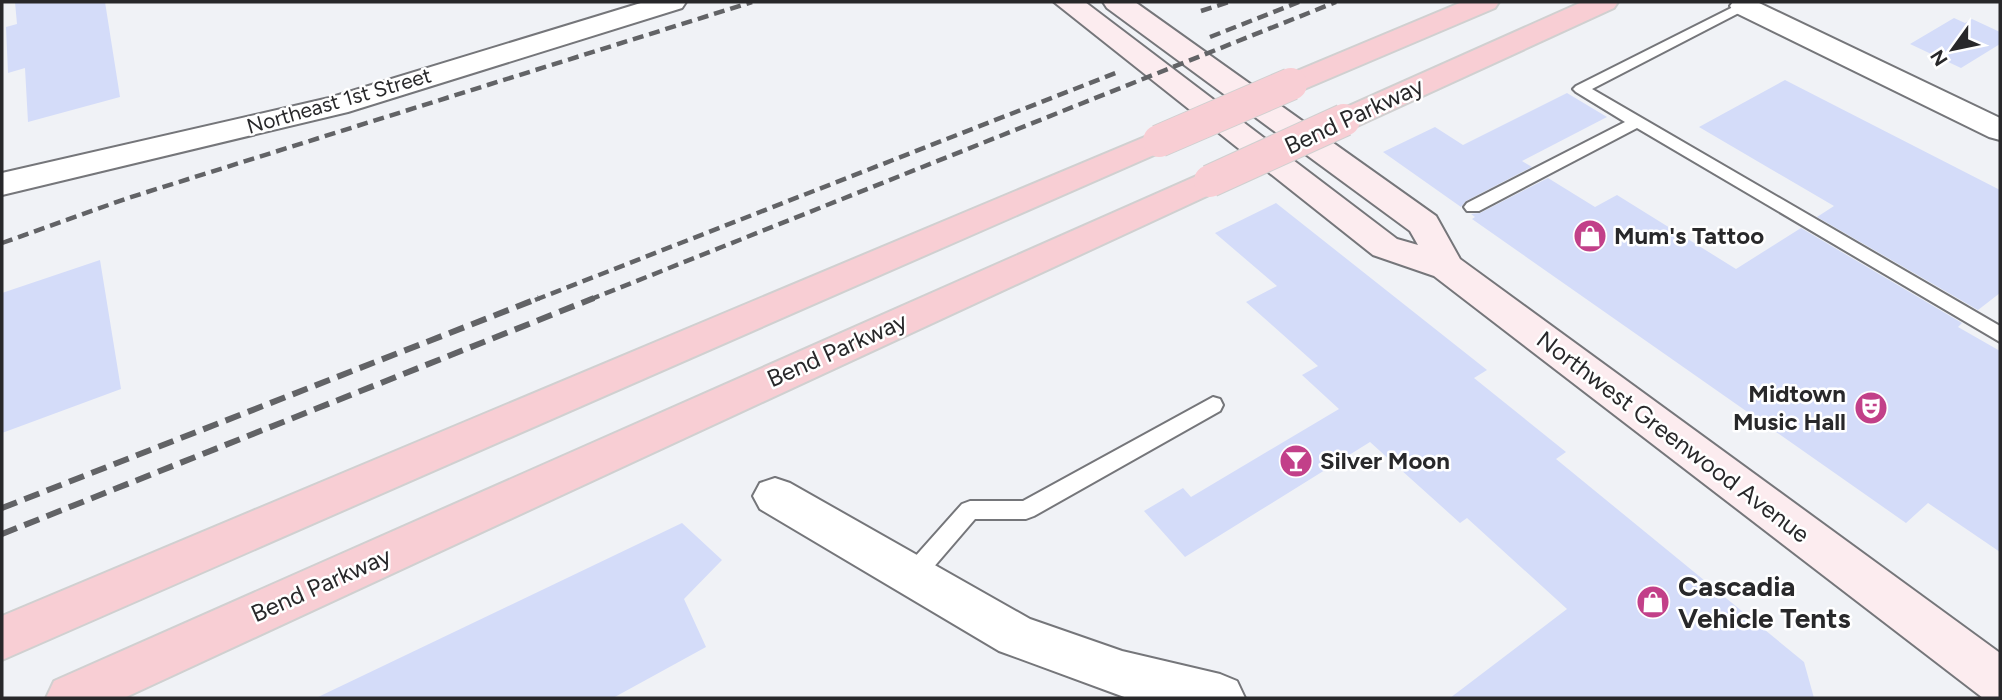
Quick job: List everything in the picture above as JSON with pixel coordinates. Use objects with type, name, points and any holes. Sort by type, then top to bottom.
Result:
[{"type":"highway","points":[[2,638],[1485,2]]},
{"type":"highway","name":"Bend Parkway","points":[[71,698],[1604,2]]},
{"type":"main road","name":"Northwest Greenwood Avenue","points":[[1068,2],[1385,247],[1447,267],[2000,682]]},
{"type":"main road","name":"Northwest Greenwood Avenue","points":[[1117,2],[1424,223],[1447,267]]},
{"type":"street","name":"Northeast 1st Street","points":[[2,184],[337,105],[673,2]]},
{"type":"street","points":[[1749,4],[2000,130]]},
{"type":"street","points":[[775,496],[1016,636],[1122,674],[1220,698]]},
{"type":"lane","points":[[1749,4],[1581,89],[2000,335]]},
{"type":"lane","points":[[1473,206],[1637,122]]},
{"type":"lane","points":[[912,576],[970,510],[1026,510],[1213,405]]},
{"type":"building","points":[[15,2],[105,2],[120,97],[28,122],[25,68],[8,73],[6,27],[17,24]]},
{"type":"building","points":[[1954,18],[1965,23],[1972,19],[2000,32],[2000,44],[1961,68],[1910,44]]},
{"type":"building","points":[[1785,80],[2000,190],[2000,293],[1978,310],[1817,217],[1834,206],[1699,127]]},
{"type":"building","points":[[1567,93],[1607,117],[1522,161],[1532,167],[1466,201],[1461,207],[1383,152],[1435,127],[1463,145]]},
{"type":"building","points":[[1548,178],[1595,207],[1617,195],[1736,269],[1801,228],[1962,323],[1958,327],[2000,351],[2000,552],[1928,503],[1906,523],[1472,219],[1475,217],[1471,214],[1480,213]]},
{"type":"building","points":[[1276,203],[1487,370],[1474,378],[1566,452],[1556,459],[1804,662],[1814,698],[1450,698],[1567,609],[1467,518],[1460,523],[1370,442],[1185,557],[1144,511],[1183,488],[1191,497],[1339,409],[1302,375],[1318,366],[1246,302],[1277,286],[1215,233]]},
{"type":"building","points":[[100,260],[121,389],[2,433],[2,293]]},
{"type":"building","points":[[682,523],[722,560],[684,599],[706,647],[613,698],[316,698]]},
{"type":"railway","points":[[2,243],[128,198],[752,2]]},
{"type":"railway","points":[[1201,11],[1229,2]]},
{"type":"railway","points":[[1210,37],[1299,2]]},
{"type":"railway","points":[[589,300],[1336,2]]},
{"type":"railway","points":[[535,300],[1118,72]]},
{"type":"railway","points":[[2,508],[539,298]]},
{"type":"railway","points":[[2,534],[594,298]]},
{"type":"place","name":"Mum's Tattoo","points":[[1590,236]]},
{"type":"place","name":"Midtown Music Hall","points":[[1871,408]]},
{"type":"place","name":"Silver Moon","points":[[1296,461]]},
{"type":"place","name":"Cascadia Vehicle Tents","points":[[1653,602]]}]
